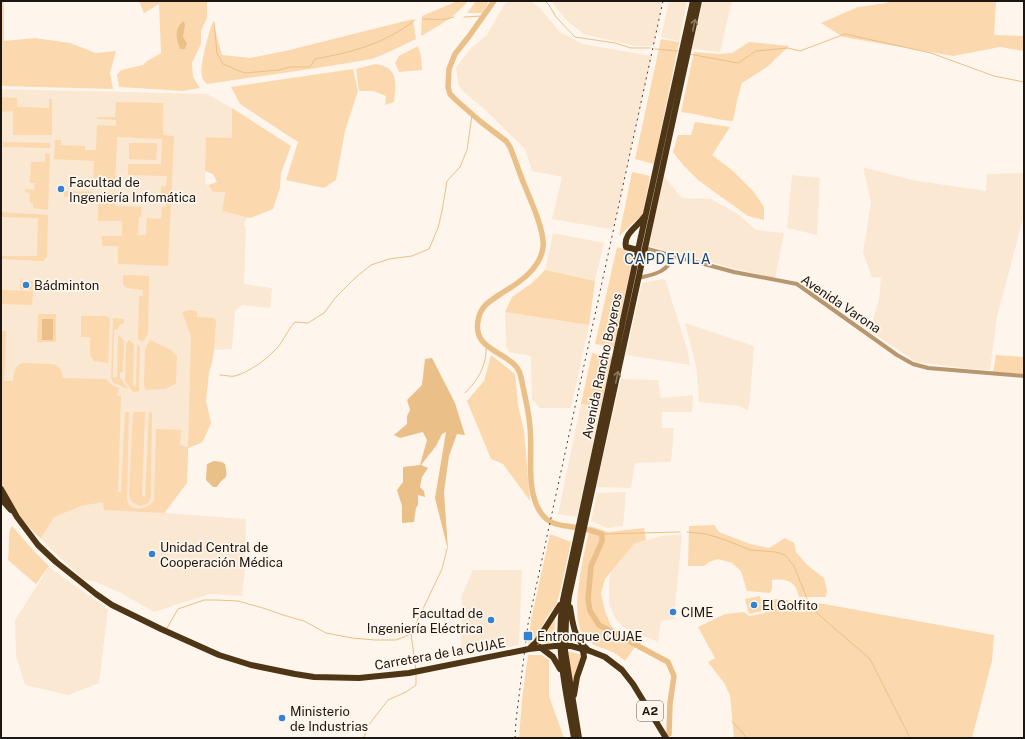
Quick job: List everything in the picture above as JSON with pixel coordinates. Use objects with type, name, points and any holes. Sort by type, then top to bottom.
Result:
[{"type":"highway","name":"Avenida Rancho Boyeros","points":[[585,511],[640,248],[685,49],[693,1]]},
{"type":"highway","name":"Avenida Rancho Boyeros","points":[[685,49],[699,1]]},
{"type":"highway","name":"Avenida Rancho Boyeros","points":[[574,738],[564,682],[562,645],[566,596],[638,278],[640,248],[646,214],[683,58]]},
{"type":"highway","points":[[640,248],[626,247],[625,240],[646,214]]},
{"type":"highway","name":"Carretera de la CUJAE","points":[[1,489],[16,516]]},
{"type":"highway","name":"Carretera de la CUJAE","points":[[1,499],[38,545],[48,555],[112,605],[219,655],[251,665],[314,677],[359,678],[418,672],[529,649],[562,645]]},
{"type":"highway","points":[[529,649],[539,639],[566,596]]},
{"type":"highway","points":[[566,596],[574,631],[578,640],[590,651]]},
{"type":"highway","points":[[539,639],[538,643],[541,648],[557,662],[564,682]]},
{"type":"highway","name":"Avenida Rancho Boyeros","points":[[562,645],[579,738]]},
{"type":"highway","name":"A2","points":[[562,645],[590,651],[614,663],[627,675],[666,738]]},
{"type":"highway","points":[[574,710],[575,686],[584,654],[580,648]]},
{"type":"highway","points":[[582,664],[588,656],[597,654]]},
{"type":"street","name":"Avenida Varona","points":[[640,248],[674,255],[734,272],[797,284],[913,364],[928,368],[1024,376]]},
{"type":"street","points":[[638,278],[665,270],[671,264],[674,255]]},
{"type":"shaded area","points":[[1,1],[4,1],[4,41],[35,38],[70,43],[96,53],[116,51],[110,73],[113,89],[1,86]]},
{"type":"shaded area","points":[[139,1],[207,1],[207,18],[201,31],[201,44],[192,63],[193,77],[200,88],[183,91],[119,87],[117,75],[121,70],[143,65],[161,53],[159,4],[144,13]]},
{"type":"shaded area","points":[[455,1],[468,1],[463,7],[440,25],[421,36],[422,16]]},
{"type":"shaded area","points":[[476,1],[489,1],[482,13],[467,13]]},
{"type":"shaded area","points":[[507,1],[531,1],[540,8],[560,32],[583,44],[652,56],[614,227],[609,229],[552,219],[562,177],[532,171],[525,149],[483,108],[465,93],[458,84],[456,67],[473,46],[487,35]]},
{"type":"shaded area","points":[[551,1],[663,1],[654,45],[635,46],[584,34],[568,22]]},
{"type":"shaded area","points":[[669,1],[687,1],[679,41],[661,37]]},
{"type":"shaded area","points":[[703,1],[732,1],[720,52],[692,49]]},
{"type":"shaded area","points":[[888,1],[996,1],[994,35],[1024,36],[1024,51],[1000,47],[953,56],[843,37],[821,23],[858,7],[887,3]]},
{"type":"shaded area","points":[[413,19],[416,39],[372,59],[207,84],[202,77],[201,72],[203,58],[213,22],[222,55],[250,58],[285,51]]},
{"type":"shaded area","points":[[183,21],[185,24],[183,37],[187,43],[185,49],[180,49],[177,31]]},
{"type":"shaded area","points":[[661,39],[679,42],[654,164],[635,159]]},
{"type":"shaded area","points":[[749,42],[789,46],[767,67],[742,83],[733,121],[681,112],[694,52],[719,54],[732,53]]},
{"type":"shaded area","points":[[418,46],[421,56],[422,70],[399,72],[395,63],[399,56]]},
{"type":"shaded area","points":[[375,64],[383,66],[392,72],[395,82],[394,102],[385,105],[386,96],[373,91],[359,91],[356,69]]},
{"type":"shaded area","points":[[353,69],[358,91],[345,131],[336,180],[324,188],[286,180],[298,142],[240,104],[231,87]]},
{"type":"shaded area","points":[[1,89],[207,94],[232,108],[232,138],[206,137],[205,182],[213,192],[225,192],[222,211],[247,217],[244,225],[246,228],[244,284],[272,288],[270,308],[242,305],[235,311],[232,349],[214,350],[209,372],[206,401],[211,423],[201,443],[188,448],[187,483],[165,513],[246,519],[245,570],[242,596],[210,594],[154,612],[121,593],[80,577],[34,533],[1,486]]},
{"type":"shaded area","points":[[1,97],[17,98],[17,107],[49,108],[49,99],[52,99],[52,135],[13,135],[13,111],[1,112]]},
{"type":"shaded area","points":[[116,102],[163,103],[163,135],[174,136],[168,266],[118,264],[118,246],[102,246],[102,236],[122,236],[122,221],[98,221],[98,198],[64,197],[64,191],[93,192],[93,195],[97,195],[98,193],[115,193],[115,206],[142,207],[141,217],[139,217],[138,235],[146,235],[147,218],[161,219],[162,207],[166,207],[167,198],[161,197],[161,186],[166,186],[167,176],[128,175],[128,164],[161,164],[162,139],[117,137],[115,187],[93,187],[94,161],[54,159],[55,140],[61,140],[61,145],[85,146],[85,150],[96,150],[97,125],[116,126],[116,120],[97,119],[97,117],[115,117]]},
{"type":"shaded area","points":[[232,108],[291,146],[281,173],[280,188],[273,209],[250,218],[222,211],[225,192],[213,192],[208,185],[217,182],[213,174],[205,171],[206,137],[232,138]]},
{"type":"shaded area","points":[[695,122],[730,127],[712,155],[732,170],[753,191],[764,207],[764,220],[748,216],[698,180],[673,152],[678,135],[691,135]]},
{"type":"shaded area","points":[[3,142],[50,143],[50,148],[3,147]]},
{"type":"shaded area","points":[[129,143],[157,143],[156,160],[129,159]]},
{"type":"shaded area","points":[[45,154],[50,154],[48,210],[33,208],[33,203],[30,203],[30,193],[25,192],[25,189],[34,190],[35,183],[30,183],[31,162],[45,162]]},
{"type":"shaded area","points":[[863,167],[912,180],[986,191],[987,174],[1024,173],[1024,215],[997,317],[990,370],[916,362],[870,331],[879,299],[881,278],[872,277],[863,253],[871,202]]},
{"type":"shaded area","points":[[632,172],[650,176],[643,214],[619,236]]},
{"type":"shaded area","points":[[663,175],[682,198],[711,199],[738,214],[756,230],[784,233],[775,279],[649,246]]},
{"type":"shaded area","points":[[792,175],[820,178],[817,235],[787,228]]},
{"type":"shaded area","points":[[1,212],[48,215],[47,257],[43,261],[1,259],[1,256],[37,256],[38,218],[1,217]]},
{"type":"shaded area","points":[[553,233],[604,243],[595,281],[545,270]]},
{"type":"shaded area","points":[[617,247],[634,252],[614,347],[595,344]]},
{"type":"shaded area","points":[[545,270],[595,281],[589,325],[505,312],[512,297],[532,283]]},
{"type":"shaded area","points":[[123,275],[149,276],[148,333],[143,342],[138,339],[139,298],[140,296],[143,296],[143,290],[127,288],[123,284]]},
{"type":"shaded area","points":[[665,279],[688,352],[690,365],[626,355],[642,283]]},
{"type":"shaded area","name":"Bádminton","points":[[20,281],[33,281],[33,290],[20,289]]},
{"type":"shaded area","points":[[2,290],[33,291],[32,305],[1,304]]},
{"type":"shaded area","points":[[190,310],[197,311],[197,317],[214,318],[216,321],[214,350],[209,372],[206,401],[211,423],[201,443],[188,448],[187,483],[164,513],[104,510],[103,502],[81,506],[54,517],[41,538],[24,521],[1,486],[1,331],[6,331],[4,381],[13,381],[14,373],[19,364],[51,364],[57,365],[60,368],[63,378],[106,379],[112,385],[119,388],[117,395],[121,396],[118,492],[121,492],[125,412],[129,412],[127,499],[129,505],[132,507],[142,508],[152,503],[154,500],[156,429],[181,430],[180,445],[188,447],[191,336],[182,312]]},
{"type":"shaded area","points":[[505,312],[589,325],[571,408],[540,408],[532,399],[531,356],[509,352],[506,346]]},
{"type":"shaded area","points":[[38,314],[56,314],[56,342],[37,342]]},
{"type":"shaded area","points":[[81,316],[107,316],[110,319],[108,363],[94,361],[90,355],[90,337],[81,337]]},
{"type":"shaded area","points":[[113,318],[124,319],[124,323],[120,325],[117,330],[114,330],[113,377],[117,377],[118,335],[124,340],[123,372],[120,373],[120,377],[128,389],[114,383],[111,379]]},
{"type":"shaded area","points":[[42,319],[53,319],[53,340],[42,340]]},
{"type":"shaded area","points":[[685,323],[754,346],[748,410],[739,406],[699,402],[696,366]]},
{"type":"shaded area","points":[[129,340],[134,344],[133,386],[136,386],[137,344],[140,347],[139,391],[133,392],[125,381],[126,343]]},
{"type":"shaded area","points":[[150,340],[171,350],[177,356],[176,384],[164,389],[146,390],[144,386],[145,349]]},
{"type":"shaded area","points":[[592,353],[612,357],[601,407],[581,404]]},
{"type":"shaded area","points":[[491,355],[515,374],[518,405],[524,431],[530,501],[503,464],[491,459],[467,401],[484,381]]},
{"type":"shaded area","points":[[996,355],[1024,357],[1024,374],[993,372]]},
{"type":"shaded area","points":[[432,358],[455,403],[465,435],[457,434],[449,456],[444,492],[448,550],[435,498],[446,432],[442,434],[436,446],[421,465],[428,468],[422,477],[420,487],[424,491],[425,497],[418,495],[418,505],[416,508],[414,522],[402,523],[402,506],[397,490],[403,482],[403,467],[420,465],[427,440],[423,432],[400,438],[394,435],[407,424],[407,416],[410,410],[407,400],[422,385],[425,359]]},
{"type":"shaded area","points":[[621,379],[658,380],[661,398],[693,395],[692,412],[662,412],[662,428],[674,428],[671,462],[635,463],[631,488],[596,487]]},
{"type":"shaded area","points":[[581,404],[601,407],[577,517],[558,514]]},
{"type":"shaded area","points":[[133,412],[145,412],[142,496],[145,497],[149,412],[152,413],[151,498],[147,504],[140,506],[132,502],[129,496]]},
{"type":"shaded area","points":[[214,461],[225,464],[226,470],[225,478],[217,487],[213,487],[206,480],[207,464]]},
{"type":"shaded area","points":[[626,492],[623,526],[607,528],[591,521],[597,493]]},
{"type":"shaded area","points":[[714,525],[719,532],[750,544],[769,548],[785,538],[794,543],[796,552],[807,565],[824,578],[827,590],[826,597],[799,597],[796,588],[790,582],[783,580],[772,580],[772,589],[770,593],[747,591],[741,571],[732,563],[718,559],[709,562],[704,566],[688,566],[689,526]]},
{"type":"shaded area","points":[[12,526],[49,566],[36,584],[8,560],[10,529]]},
{"type":"shaded area","points":[[590,526],[608,532],[644,528],[646,540],[634,544],[605,579],[601,593],[605,611],[611,626],[635,647],[625,661],[618,655],[591,643],[585,638],[580,629],[577,616],[577,601],[581,567]]},
{"type":"shaded area","points":[[550,534],[571,542],[556,605],[547,617],[537,637],[528,646],[531,620]]},
{"type":"shaded area","points":[[682,534],[674,619],[661,621],[658,642],[623,627],[615,618],[609,604],[609,581],[611,572],[634,544],[660,536]]},
{"type":"shaded area","points":[[49,567],[108,609],[99,683],[68,695],[25,685],[16,656],[15,620]]},
{"type":"shaded area","name":"Facultad de Ingeniería Eléctrica","points":[[473,570],[522,570],[519,645],[461,655],[462,595]]},
{"type":"shaded area","name":"El Golfito","points":[[760,596],[763,611],[749,614],[745,599]]},
{"type":"shaded area","points":[[775,599],[824,604],[994,635],[992,661],[972,738],[734,738],[730,695],[724,683],[708,662],[715,658],[698,627],[725,614],[744,612],[749,616],[765,613],[768,606]]},
{"type":"shaded area","points":[[554,619],[554,643],[546,644],[543,642],[544,637]]},
{"type":"shaded area","points":[[568,651],[582,655],[573,683],[569,666]]},
{"type":"shaded area","points":[[528,655],[541,655],[549,660],[549,696],[564,738],[519,738]]},
{"type":"waterway","points":[[494,1],[455,54],[449,69],[448,87],[450,94],[457,101],[506,141],[510,147],[542,233],[543,247],[541,255],[534,268],[522,280],[490,301],[483,308],[479,316],[478,332],[481,340],[511,362],[517,368],[521,377],[528,408],[531,438],[531,483],[536,504],[541,513],[544,517],[555,524],[602,534],[602,541],[591,566],[588,599],[590,611],[599,625],[668,662],[674,676],[670,703],[669,734]]},
{"type":"waterway","points":[[545,1],[556,17],[575,37],[615,43],[631,48],[650,48]]},
{"type":"waterway","points":[[464,17],[483,16]]},
{"type":"waterway","points":[[423,19],[442,19],[454,17]]},
{"type":"waterway","points":[[214,22],[217,53],[223,64],[245,73],[279,70],[290,67],[310,67],[315,59],[368,46],[392,35],[415,20]]},
{"type":"waterway","points":[[689,54],[738,63],[756,51],[788,48],[800,51],[845,34],[931,53],[994,76],[1024,82]]},
{"type":"waterway","points":[[655,49],[678,51]]},
{"type":"waterway","points":[[220,375],[235,376],[246,372],[262,362],[278,347],[295,322],[308,323],[324,313],[336,297],[355,278],[371,265],[389,259],[412,256],[429,249],[438,228],[447,181],[460,167],[467,150],[472,115]]},
{"type":"waterway","points":[[465,393],[481,371],[485,359],[486,345]]},
{"type":"waterway","points":[[602,534],[680,532]]},
{"type":"waterway","points":[[687,532],[706,534],[750,550],[776,552],[785,555],[794,566],[808,601],[817,613],[870,659],[910,738]]},
{"type":"waterway","points":[[416,670],[411,634],[442,569],[447,549]]},
{"type":"waterway","points":[[167,628],[178,609],[204,600],[216,600],[238,601],[304,621],[326,633],[352,638],[396,640],[411,634]]},
{"type":"waterway","points":[[364,738],[367,727],[388,700],[406,692],[416,685],[416,675]]},
{"type":"waterway","points":[[732,721],[747,738]]},
{"type":"railway","points":[[515,738],[528,624],[663,1]]},
{"type":"place","name":"Facultad de Ingeniería Infomática","points":[[61,189]]},
{"type":"place","name":"Bádminton","points":[[26,285]]},
{"type":"place","name":"Unidad Central de Cooperación Médica","points":[[152,554]]},
{"type":"place","name":"El Golfito","points":[[754,605]]},
{"type":"place","name":"CIME","points":[[673,612]]},
{"type":"place","name":"Facultad de Ingeniería Eléctrica","points":[[491,620]]},
{"type":"place","name":"Entronque CUJAE","points":[[528,636]]},
{"type":"place","name":"Ministerio de Industrias","points":[[282,718]]},
{"type":"district","name":"CAPDEVILA","points":[[668,259]]}]
